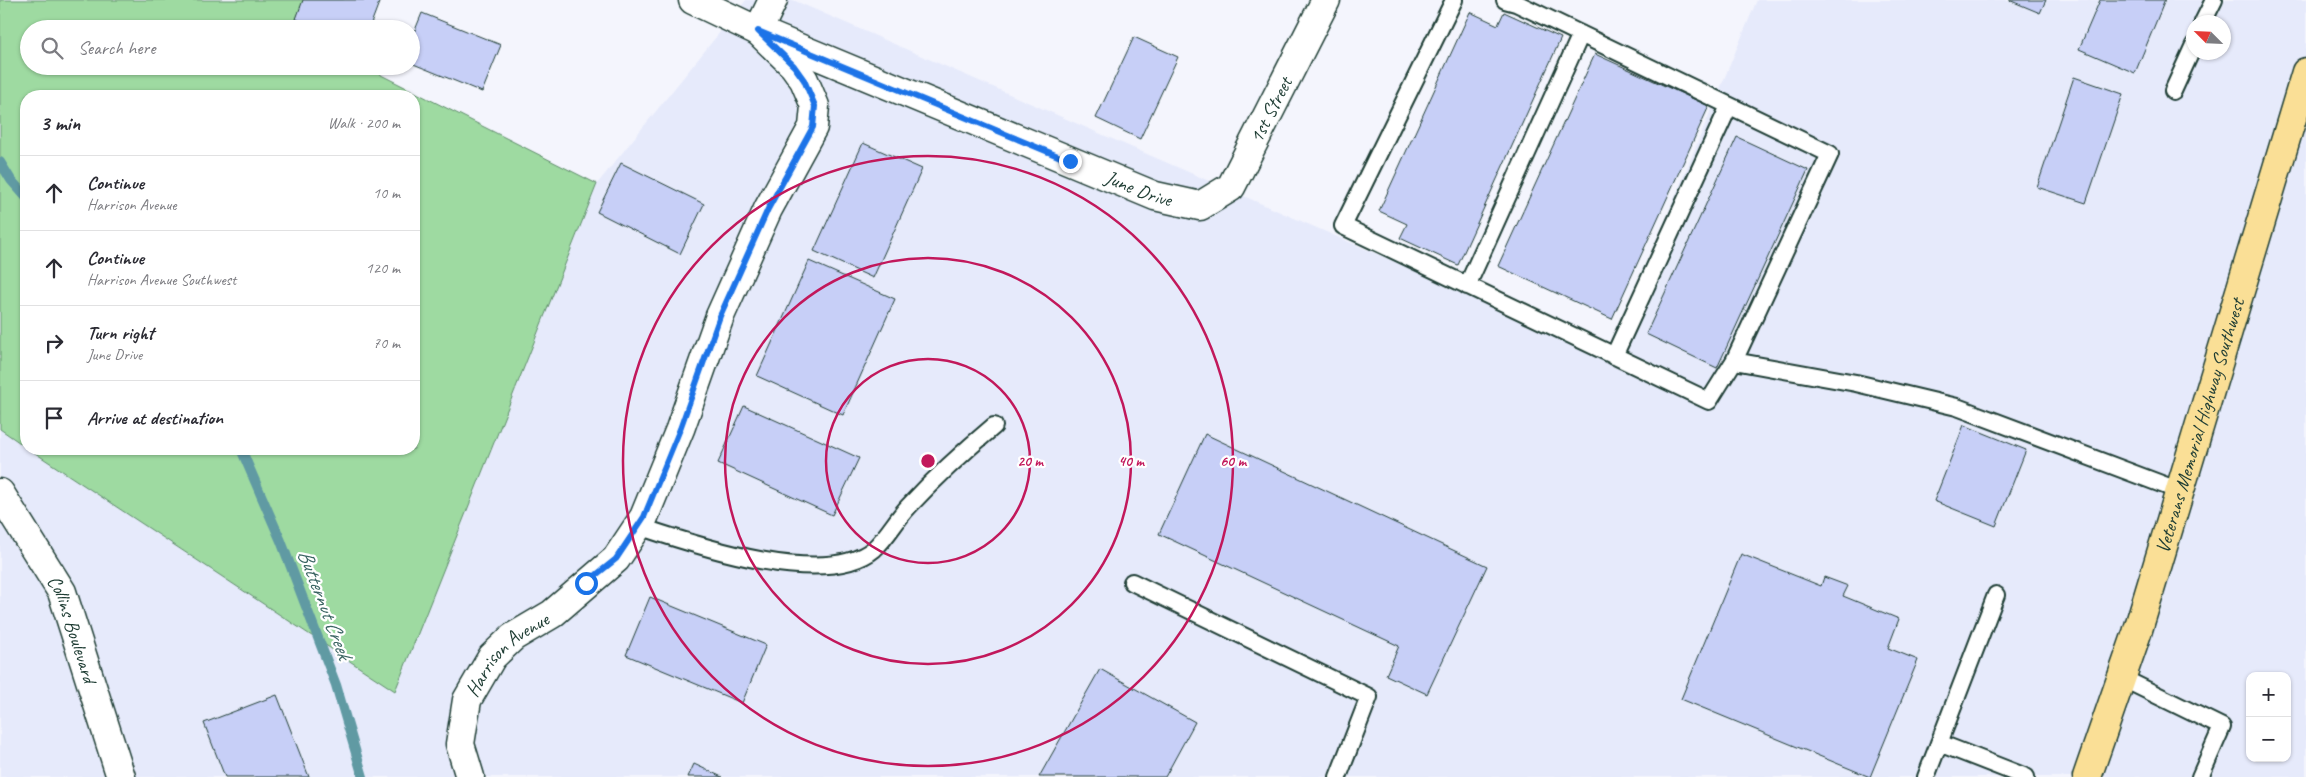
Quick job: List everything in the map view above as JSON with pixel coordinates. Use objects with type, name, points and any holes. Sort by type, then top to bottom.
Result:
[{"type":"main road","name":"Veterans Memorial Highway Southwest","points":[[2087,777],[2137,633],[2306,72]]},
{"type":"street","name":"June Drive","points":[[692,0],[758,31],[1156,196],[1200,206]]},
{"type":"street","points":[[758,31],[773,0]]},
{"type":"street","name":"1st Street","points":[[1200,206],[1231,187],[1326,0]]},
{"type":"street","name":"Harrison Avenue","points":[[470,777],[460,744],[467,700],[492,657],[513,637],[552,614],[612,562],[644,517],[680,429],[720,316],[768,209],[813,127],[815,106],[804,80],[794,66],[758,31]]},
{"type":"street","name":"Collins Boulevard","points":[[0,493],[62,592],[121,777]]},
{"type":"lane","points":[[1454,0],[1343,226],[1709,401],[1734,361],[1830,154],[1581,34],[1505,0]]},
{"type":"lane","points":[[2207,15],[2214,0]]},
{"type":"lane","points":[[1468,286],[1581,34]]},
{"type":"lane","points":[[2173,91],[2187,60]]},
{"type":"lane","points":[[1614,356],[1729,106]]},
{"type":"lane","points":[[1734,361],[1856,383],[1957,407],[2180,491]]},
{"type":"lane","points":[[638,526],[696,546],[764,562],[831,565],[850,561],[874,549],[944,468],[994,426]]},
{"type":"lane","points":[[1132,582],[1368,696],[1338,777]]},
{"type":"lane","points":[[1926,777],[1996,596]]},
{"type":"lane","points":[[2122,678],[2222,727],[2200,777]]},
{"type":"lane","points":[[1939,743],[2026,777]]},
{"type":"shaded area","points":[[746,0],[793,0],[1609,355],[1757,0],[2306,0],[2306,777],[0,777],[0,429],[20,442],[20,455],[39,455],[395,691],[597,184]]},
{"type":"green space","points":[[0,0],[344,0],[354,20],[20,20],[20,75],[381,75],[411,90],[20,90],[20,443],[0,429]]},
{"type":"green space","points":[[420,95],[597,184],[395,691],[38,455],[420,455]]},
{"type":"building","points":[[303,0],[380,0],[372,20],[296,19]]},
{"type":"building","points":[[2009,0],[2046,0],[2040,13]]},
{"type":"building","points":[[2100,0],[2165,0],[2135,73],[2079,49]]},
{"type":"building","points":[[1470,12],[1498,25],[1504,12],[1561,38],[1458,265],[1400,238],[1407,224],[1379,211]]},
{"type":"building","points":[[422,13],[501,45],[482,92],[420,67],[419,20]]},
{"type":"building","points":[[1134,37],[1178,57],[1140,139],[1096,118]]},
{"type":"building","points":[[1595,54],[1709,106],[1612,319],[1498,266]]},
{"type":"building","points":[[2074,77],[2123,94],[2086,203],[2037,187]]},
{"type":"building","points":[[1737,137],[1808,170],[1717,368],[1646,334]]},
{"type":"building","points":[[863,143],[922,169],[873,278],[814,251]]},
{"type":"building","points":[[621,163],[704,204],[680,254],[597,212]]},
{"type":"building","points":[[809,261],[895,299],[843,415],[757,376]]},
{"type":"building","points":[[744,406],[859,458],[832,515],[718,463]]},
{"type":"building","points":[[1964,425],[2026,450],[1996,526],[1934,501]]},
{"type":"building","points":[[1205,434],[1487,566],[1427,694],[1386,675],[1399,646],[1159,534]]},
{"type":"building","points":[[1741,554],[1821,586],[1824,577],[1848,586],[1843,596],[1899,619],[1888,648],[1918,660],[1870,777],[1681,699]]},
{"type":"building","points":[[650,597],[766,645],[742,703],[626,655]]},
{"type":"building","points":[[1100,669],[1195,722],[1165,777],[1039,777]]},
{"type":"building","points":[[277,695],[309,777],[225,777],[204,723]]},
{"type":"building","points":[[694,764],[722,777],[688,777]]},
{"type":"waterway","name":"Butternut Creek","points":[[0,162],[20,190]]},
{"type":"waterway","name":"Butternut Creek","points":[[244,455],[281,541],[336,685],[363,777]]},
{"type":"route","points":[[586,583],[616,559],[644,517],[680,429],[720,316],[768,209],[813,127],[815,106],[804,80],[794,66],[758,31],[1070,161]]}]
